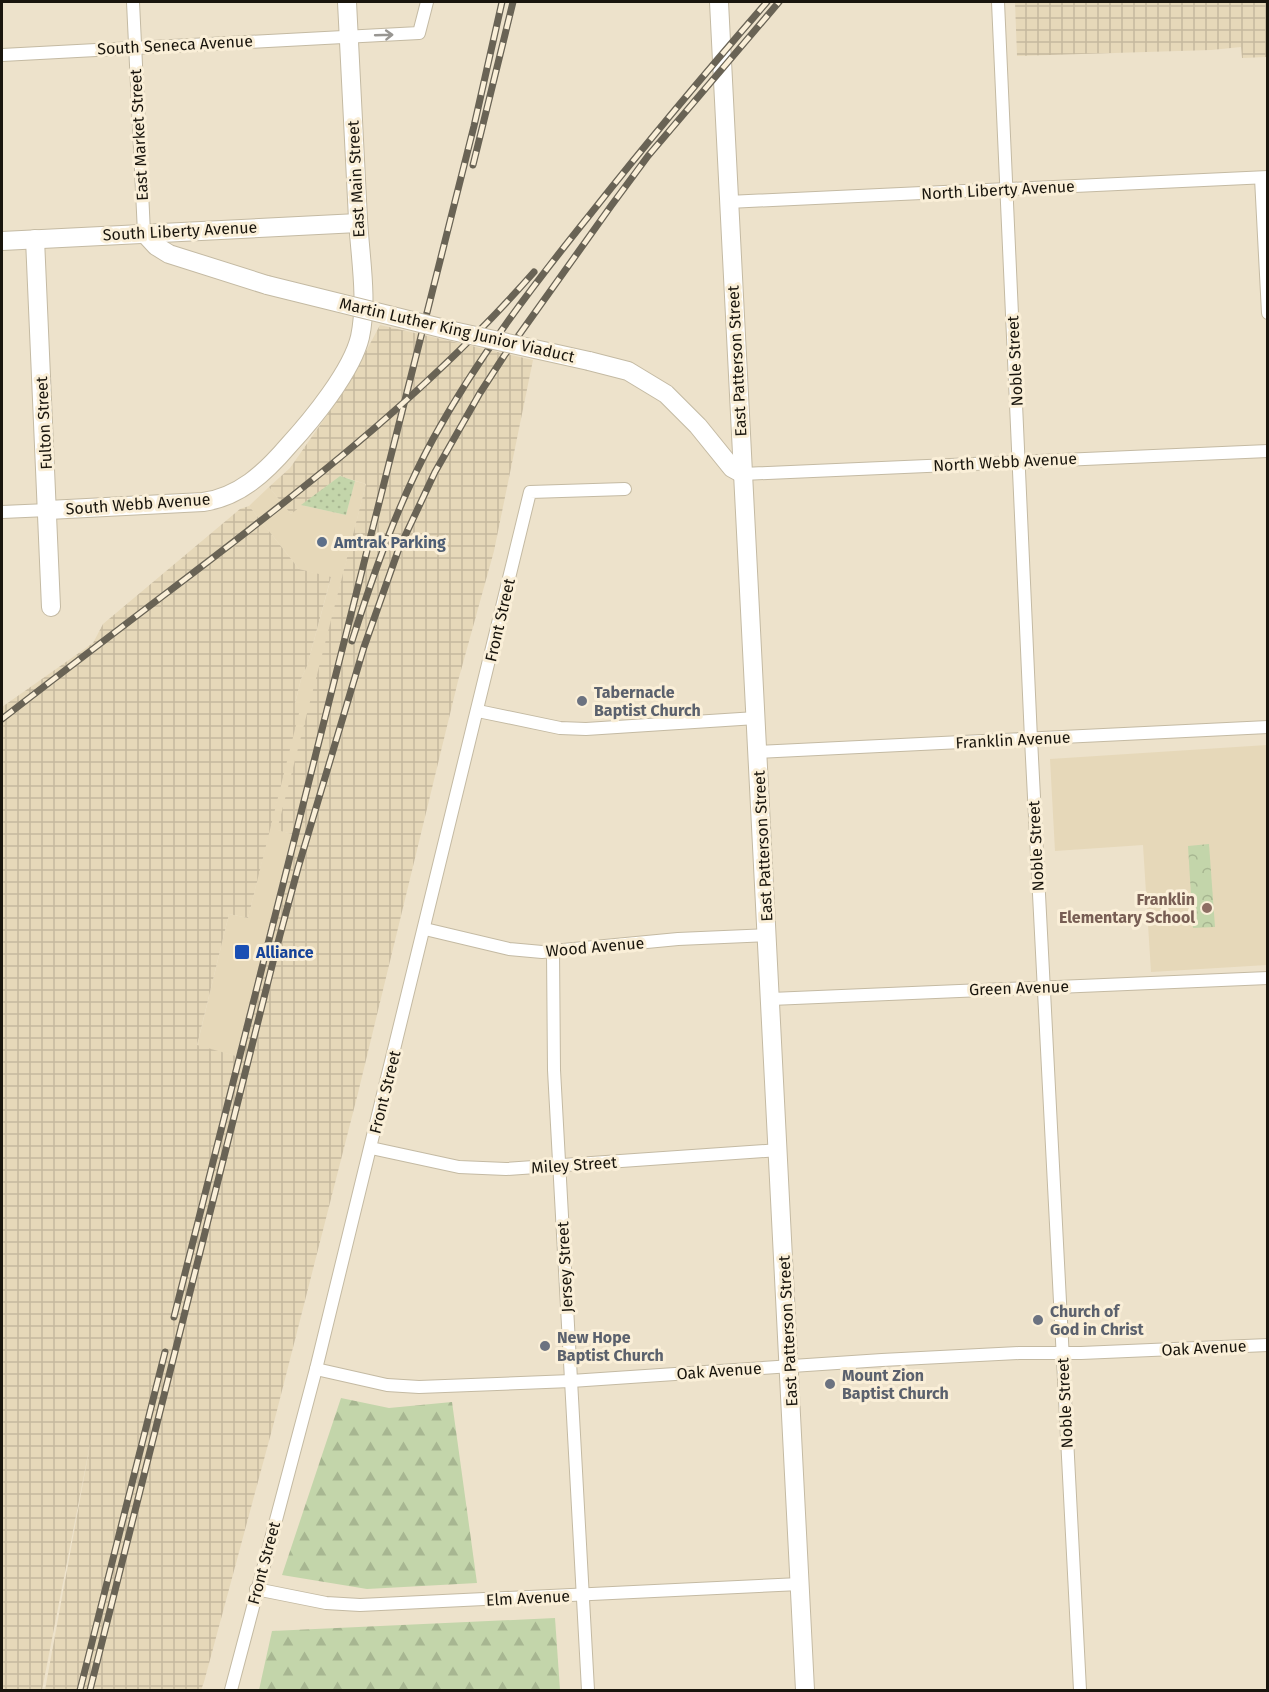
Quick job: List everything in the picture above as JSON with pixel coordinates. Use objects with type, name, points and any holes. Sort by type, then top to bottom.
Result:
[{"type":"street","name":"East Market Street","points":[[133,2],[144,233]]},
{"type":"street","name":"East Main Street","points":[[347,2],[363,288],[360,337],[353,356]]},
{"type":"street","name":"South Seneca Avenue","points":[[2,55],[419,33],[426,2]]},
{"type":"street","name":"East Patterson Street","points":[[719,2],[805,1690]]},
{"type":"street","name":"Noble Street","points":[[998,2],[1031,739],[1080,1690]]},
{"type":"street","name":"North Liberty Avenue","points":[[728,202],[1264,177]]},
{"type":"street","points":[[1264,177],[1268,313]]},
{"type":"street","name":"South Liberty Avenue","points":[[2,241],[358,223]]},
{"type":"street","name":"Martin Luther King Junior Viaduct","points":[[144,233],[156,246],[169,254],[267,285],[453,331],[628,370],[666,394],[690,417],[732,468],[743,474]]},
{"type":"street","name":"Fulton Street","points":[[35,239],[51,607]]},
{"type":"street","name":"South Webb Avenue","points":[[2,512],[203,502],[236,493],[263,472],[294,440],[329,394],[353,356]]},
{"type":"street","name":"North Webb Avenue","points":[[743,474],[1268,451]]},
{"type":"street","name":"Front Street","points":[[231,1690],[316,1369],[530,492],[625,489]]},
{"type":"street","points":[[478,711],[560,728],[586,729],[756,718]]},
{"type":"street","name":"Franklin Avenue","points":[[758,752],[1268,728]]},
{"type":"street","name":"Wood Avenue","points":[[425,929],[509,949],[554,951],[678,939],[768,935]]},
{"type":"street","name":"Jersey Street","points":[[554,951],[554,1038],[588,1690]]},
{"type":"street","name":"Green Avenue","points":[[771,999],[1268,978]]},
{"type":"street","name":"Miley Street","points":[[371,1148],[459,1167],[483,1169],[560,1167],[778,1150]]},
{"type":"street","name":"Oak Avenue","points":[[316,1369],[387,1385],[419,1387],[571,1381],[1019,1353],[1268,1345]]},
{"type":"street","name":"Elm Avenue","points":[[256,1589],[344,1605],[800,1584]]},
{"type":"shaded area","points":[[1015,2],[1267,2],[1267,57],[1242,58],[1241,47],[1017,56]]},
{"type":"shaded area","points":[[380,325],[533,360],[494,551],[458,681],[358,1093],[273,1426],[204,1682],[201,1690],[45,1690],[92,1434],[42,1690],[2,1690],[2,707],[93,643],[103,624],[240,509],[249,506],[299,569],[331,577],[295,703],[301,705],[248,918],[229,914],[197,1045],[236,1056],[292,834],[277,830],[366,484],[340,476],[291,514],[269,487],[290,468],[348,385]]},
{"type":"shaded area","points":[[355,481],[366,484],[278,830],[292,834],[236,1056],[197,1046],[229,914],[248,918],[300,705],[295,704],[301,679],[307,666],[331,578],[299,569],[249,506],[269,487],[291,514],[301,505],[346,515]]},
{"type":"shaded area","name":"Franklin Elementary School","points":[[1267,745],[1267,965],[1151,972],[1143,845],[1055,851],[1050,759]]},
{"type":"green space","points":[[340,476],[355,481],[346,515],[301,505]]},
{"type":"green space","points":[[1209,844],[1215,927],[1193,928],[1188,846]]},
{"type":"green space","points":[[341,1398],[389,1408],[452,1402],[477,1583],[367,1589],[282,1575]]},
{"type":"green space","points":[[555,1618],[560,1690],[259,1690],[272,1631]]},
{"type":"railway","points":[[174,1317],[474,126],[502,2]]},
{"type":"railway","points":[[473,165],[513,2]]},
{"type":"railway","points":[[352,641],[378,564],[420,463],[469,379],[528,294],[570,239],[767,2]]},
{"type":"railway","points":[[90,1690],[298,868],[364,647],[398,551],[435,472],[504,356],[648,156],[779,2]]},
{"type":"railway","points":[[2,719],[262,520],[357,443],[449,361],[534,272]]},
{"type":"railway","points":[[80,1690],[165,1352]]},
{"type":"place","name":"Amtrak Parking","points":[[322,542]]},
{"type":"place","name":"Tabernacle Baptist Church","points":[[582,701]]},
{"type":"place","name":"Franklin Elementary School","points":[[1207,908]]},
{"type":"place","name":"Alliance","points":[[242,952]]},
{"type":"place","name":"Church of God in Christ","points":[[1038,1320]]},
{"type":"place","name":"New Hope Baptist Church","points":[[545,1346]]},
{"type":"place","name":"Mount Zion Baptist Church","points":[[830,1384]]}]
